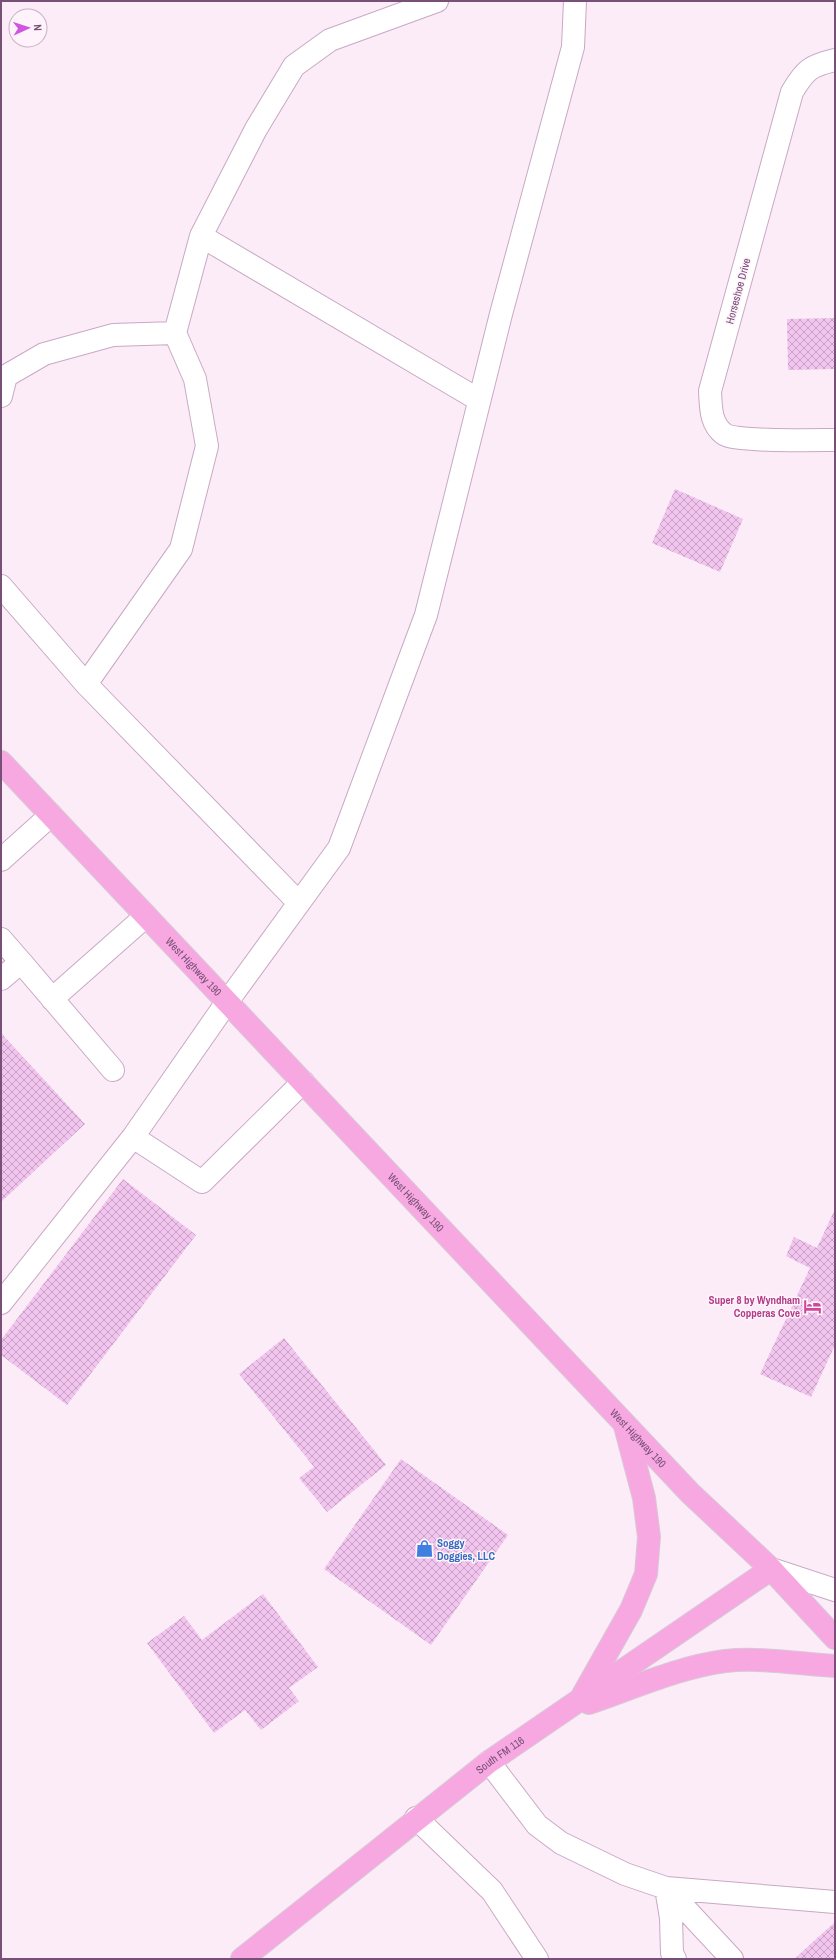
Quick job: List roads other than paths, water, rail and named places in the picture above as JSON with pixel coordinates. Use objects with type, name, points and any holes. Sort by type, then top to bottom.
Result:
[{"type":"main road","name":"West Highway 190","points":[[1,762],[625,1425],[690,1493],[771,1569],[835,1638]]},
{"type":"main road","points":[[580,1700],[632,1610],[646,1574],[649,1537],[644,1498],[625,1425]]},
{"type":"main road","name":"South FM 116","points":[[242,1959],[416,1818],[489,1762],[771,1569]]},
{"type":"main road","points":[[561,1712],[689,1668],[726,1661],[760,1661],[835,1666]]},
{"type":"street","points":[[86,684],[181,549],[207,446],[195,379],[174,333],[201,236],[256,129],[294,66],[330,40],[437,1]]},
{"type":"street","points":[[1,1303],[133,1137],[227,1002],[339,848],[426,615],[501,314],[573,47],[575,1]]},
{"type":"street","name":"Horseshoe Drive","points":[[835,60],[816,64],[802,75],[792,92],[710,391],[711,414],[717,426],[725,435],[750,438],[835,440]]},
{"type":"street","points":[[201,236],[480,400]]},
{"type":"street","points":[[1,396],[6,376],[44,354],[113,335],[174,333]]},
{"type":"street","points":[[1,586],[86,684],[299,903]]},
{"type":"street","points":[[1,860],[51,815]]},
{"type":"street","points":[[52,999],[146,916]]},
{"type":"street","points":[[1,939],[113,1070]]},
{"type":"street","points":[[1,979],[21,962]]},
{"type":"street","points":[[133,1137],[202,1182],[303,1082]]},
{"type":"street","points":[[771,1569],[835,1590]]},
{"type":"street","points":[[489,1762],[537,1825],[561,1843],[625,1874],[666,1888],[835,1902]]},
{"type":"street","points":[[416,1818],[492,1891],[537,1959]]},
{"type":"street","points":[[666,1888],[671,1918],[672,1953],[675,1959]]},
{"type":"street","points":[[666,1888],[732,1959]]},
{"type":"place","name":"Super 8 by Wyndham Copperas Cove","points":[[813,1306]]},
{"type":"place","name":"Soggy Doggies, LLC","points":[[424,1549]]}]
